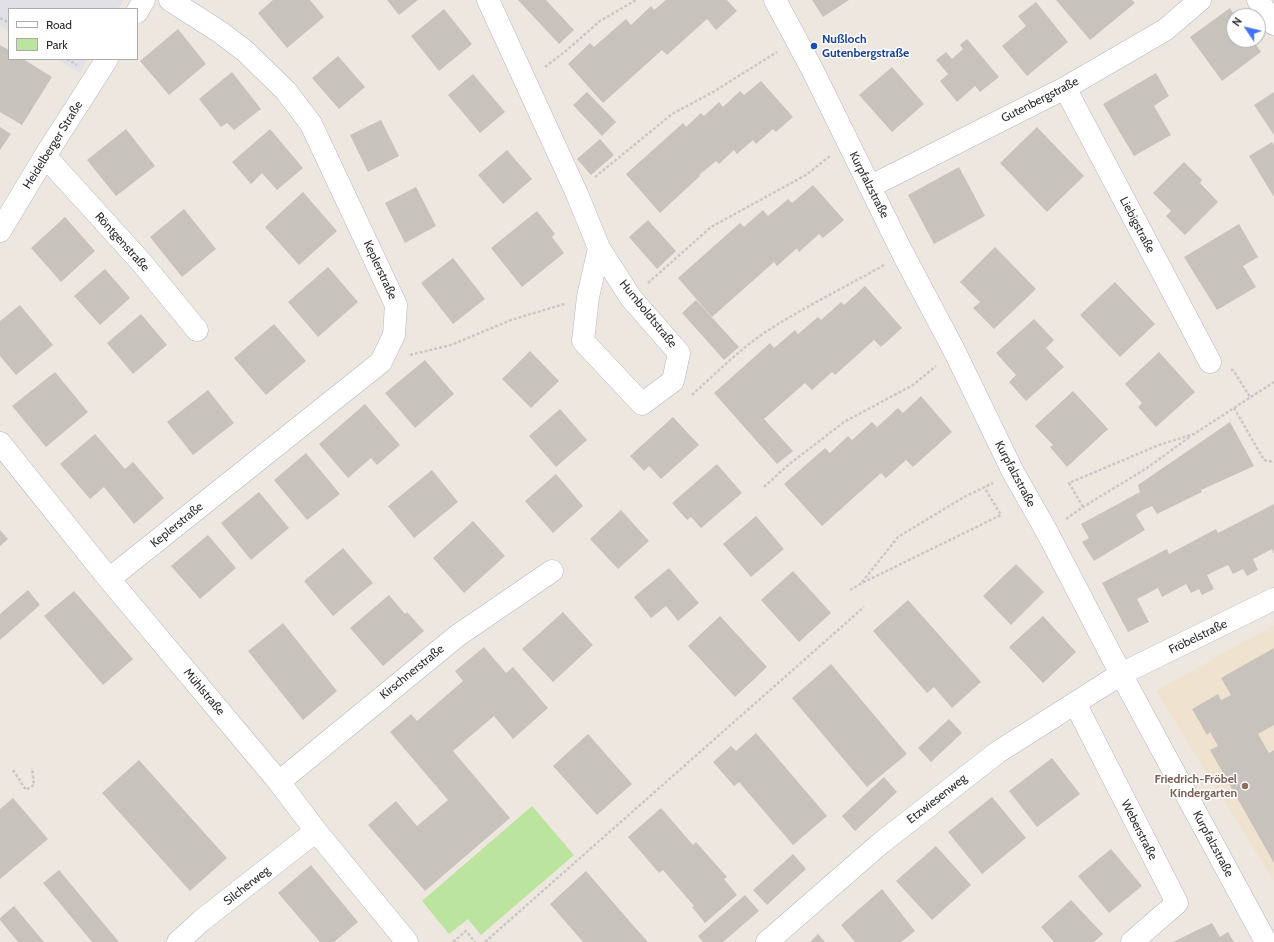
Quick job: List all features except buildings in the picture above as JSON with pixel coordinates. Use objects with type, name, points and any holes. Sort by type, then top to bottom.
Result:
[{"type":"street","points":[[138,10],[144,0]]},
{"type":"street","name":"Keplerstraße","points":[[109,579],[381,362],[394,335],[396,305],[311,124],[286,91],[245,51],[220,32],[170,0]]},
{"type":"street","name":"Humboldtstraße","points":[[488,0],[577,194],[599,248],[631,298],[679,353],[673,381],[642,404],[582,341],[588,297],[599,248]]},
{"type":"street","name":"Kurpfalzstraße","points":[[775,0],[812,69],[848,144],[871,186],[903,254],[954,350],[1013,472],[1047,532],[1121,674],[1266,942]]},
{"type":"street","name":"Gutenbergstraße","points":[[871,186],[1065,88],[1165,30],[1200,0]]},
{"type":"street","points":[[1258,0],[1274,24]]},
{"type":"street","name":"Heidelberger Straße","points":[[0,231],[45,156],[106,60]]},
{"type":"street","name":"Liebigstraße","points":[[1065,88],[1210,362]]},
{"type":"street","name":"Röntgenstraße","points":[[45,156],[142,263],[197,330]]},
{"type":"street","name":"Mühlstraße","points":[[0,443],[109,579],[279,782],[316,831],[407,942]]},
{"type":"street","name":"Kirschnerstraße","points":[[279,782],[457,636],[552,571]]},
{"type":"street","name":"Fröbelstraße","points":[[1121,674],[1274,599]]},
{"type":"street","name":"Etzwiesenweg","points":[[767,942],[880,843],[998,752],[1121,674]]},
{"type":"street","name":"Weberstraße","points":[[1075,703],[1177,903],[1132,942]]},
{"type":"street","name":"Silcherweg","points":[[178,942],[201,921],[316,831]]},
{"type":"path","points":[[559,56],[600,21],[636,0]]},
{"type":"path","points":[[601,171],[672,114],[713,92],[796,40]]},
{"type":"path","points":[[666,266],[711,227],[806,175],[848,144]]},
{"type":"path","points":[[689,398],[720,369],[764,333],[903,254]]},
{"type":"path","points":[[381,362],[451,345],[511,320],[588,297]]},
{"type":"path","points":[[764,487],[787,466],[844,422],[913,385],[954,350]]},
{"type":"path","points":[[1210,362],[1233,370],[1250,397]]},
{"type":"path","points":[[1047,532],[1083,507],[1147,468],[1194,434],[1274,382]]},
{"type":"path","points":[[1234,408],[1264,460],[1274,462]]},
{"type":"path","points":[[1083,507],[1069,483],[1159,445],[1194,434]]},
{"type":"path","points":[[862,583],[898,537],[964,497],[1013,472]]},
{"type":"path","points":[[850,590],[1001,515],[984,487]]},
{"type":"path","points":[[485,942],[864,607]]},
{"type":"path","points":[[13,770],[26,790],[34,785],[32,768]]},
{"type":"path","points":[[453,942],[466,931],[475,942]]},
{"type":"shaded area","points":[[0,0],[124,0],[119,8],[8,8],[8,30],[0,25]]},
{"type":"shaded area","points":[[59,60],[87,60],[80,73]]},
{"type":"shaded area","name":"Friedrich-Fröbel Kindergarten","points":[[1274,625],[1274,881],[1156,691]]},
{"type":"green space","points":[[532,806],[574,855],[481,935],[468,919],[449,934],[422,901]]},
{"type":"place","name":"Nußloch Gutenbergstraße","points":[[814,46]]},
{"type":"place","name":"Friedrich-Fröbel Kindergarten","points":[[1245,786]]}]
